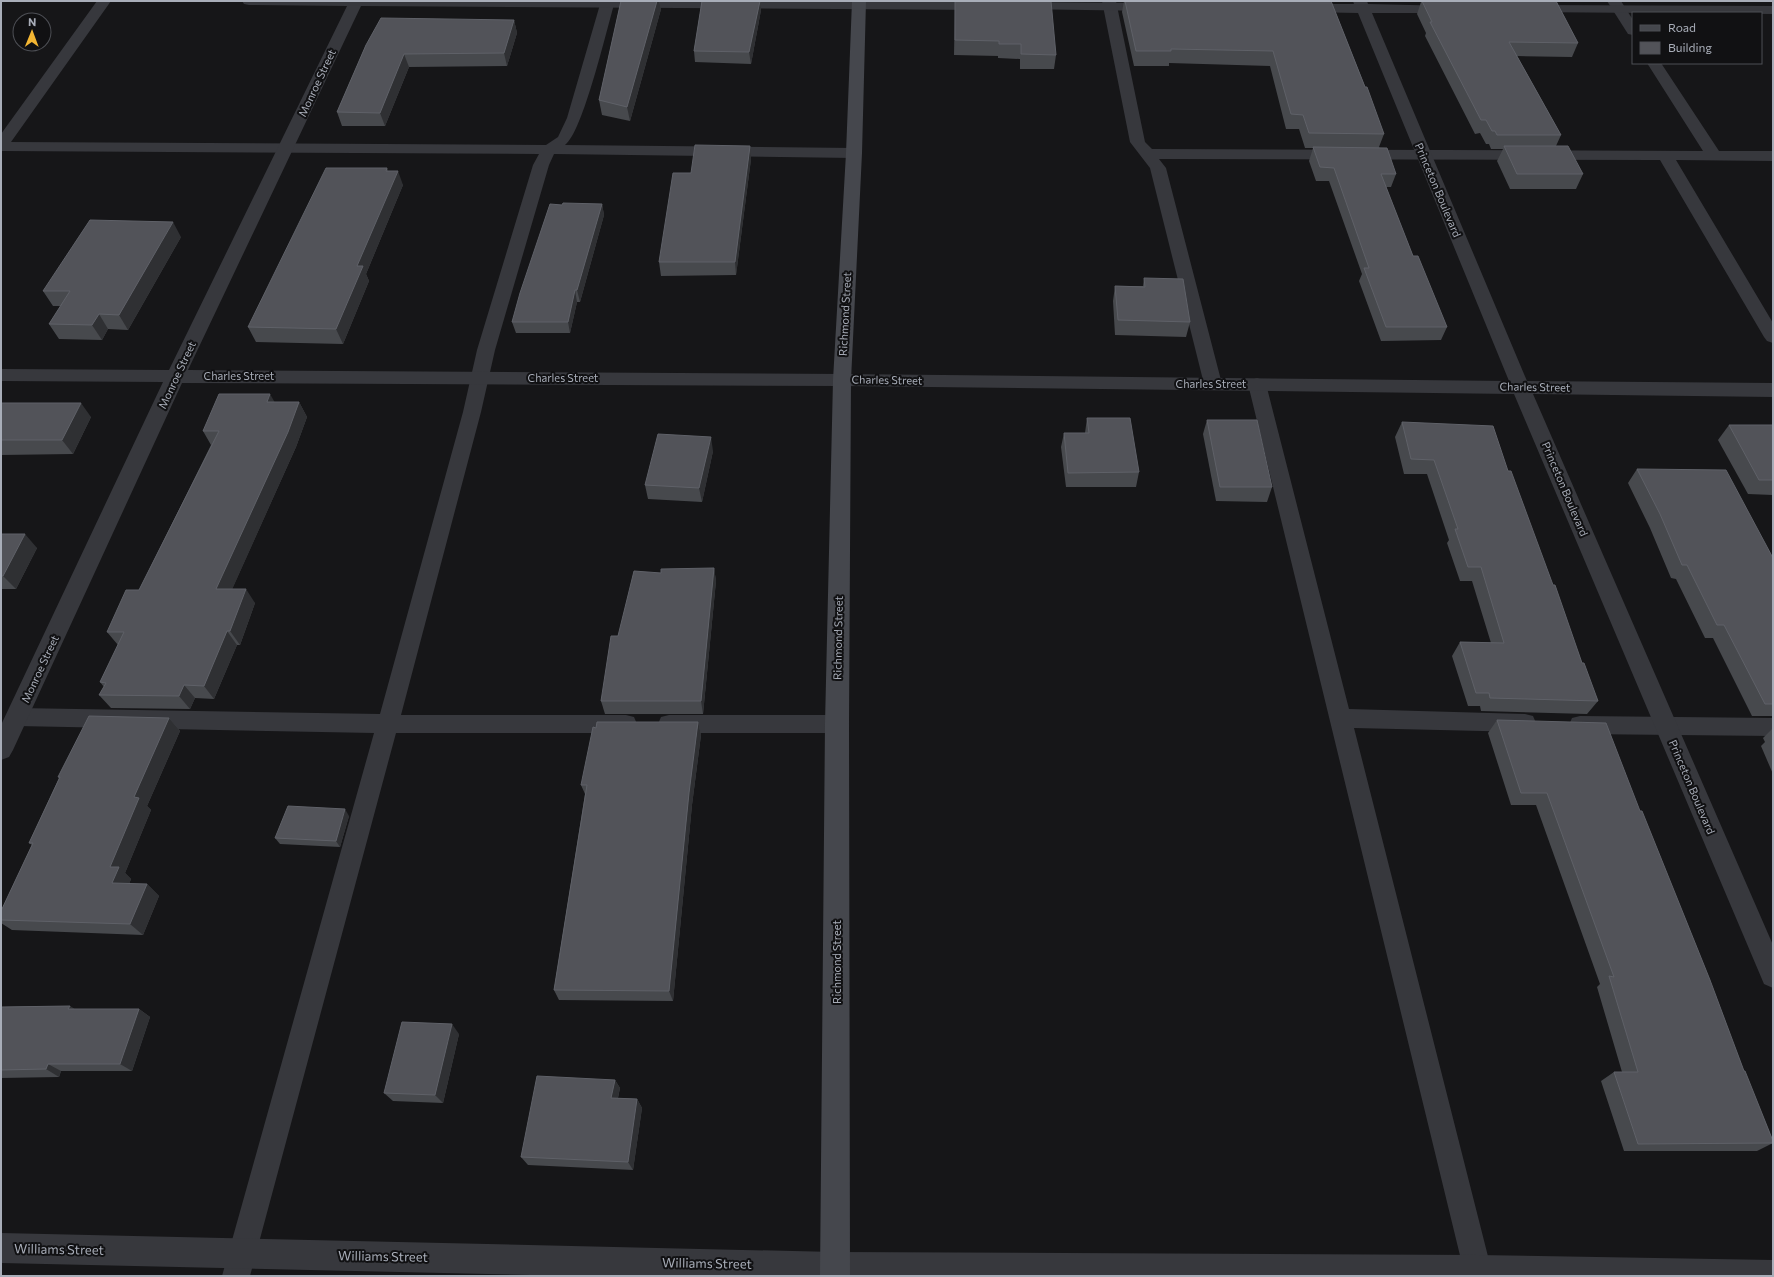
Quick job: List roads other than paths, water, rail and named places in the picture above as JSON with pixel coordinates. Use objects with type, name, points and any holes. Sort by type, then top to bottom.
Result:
[{"type":"street","points":[[249,1],[859,3],[1004,6],[1109,4],[1164,7]]},
{"type":"street","name":"Monroe Street","points":[[1,750],[176,375],[355,1]]},
{"type":"street","name":"Richmond Street","points":[[835,1271],[837,724],[842,380],[854,153],[859,3]]},
{"type":"street","points":[[1288,8],[1362,4],[1460,9]]},
{"type":"street","name":"Princeton Boulevard","points":[[1362,4],[1423,155],[1521,387],[1773,975]]},
{"type":"street","points":[[1516,9],[1616,6],[1773,10]]},
{"type":"street","name":"Charles Street","points":[[1,375],[842,380],[1773,390]]},
{"type":"street","name":"Williams Street","points":[[1,1248],[239,1265],[835,1271],[1773,1275]]},
{"type":"lane","points":[[1,146],[104,1]]},
{"type":"lane","points":[[239,1265],[388,724],[481,378],[486,350],[538,172],[549,150],[564,139],[574,118],[608,2]]},
{"type":"lane","points":[[1109,4],[1138,142],[1149,154],[1158,168],[1213,384]]},
{"type":"lane","points":[[1616,6],[1632,30]]},
{"type":"lane","points":[[1655,64],[1714,156]]},
{"type":"lane","points":[[1,146],[286,147],[854,153]]},
{"type":"lane","points":[[1149,154],[1773,156]]},
{"type":"lane","points":[[1665,155],[1773,337]]},
{"type":"lane","points":[[1257,384],[1478,1273]]},
{"type":"lane","points":[[17,717],[388,724],[837,724]]},
{"type":"lane","points":[[1339,718],[1667,727],[1773,727]]}]
